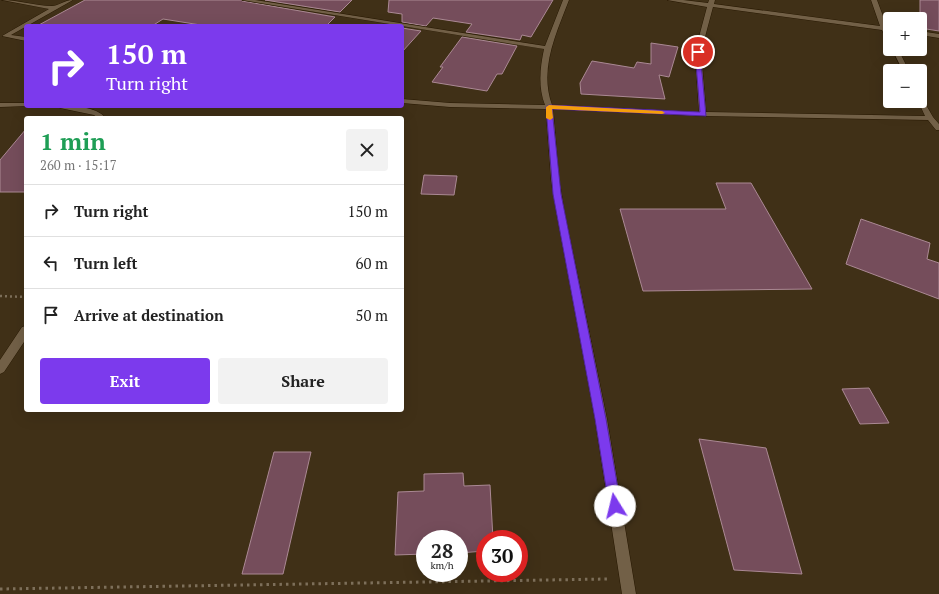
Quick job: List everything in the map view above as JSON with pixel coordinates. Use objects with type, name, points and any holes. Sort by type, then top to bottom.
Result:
[{"type":"street","points":[[5,0],[53,8]]},
{"type":"street","points":[[25,24],[70,0]]},
{"type":"street","points":[[245,0],[396,24]]},
{"type":"street","points":[[566,0],[547,48],[544,65],[544,93],[549,107],[555,179],[601,419],[629,594]]},
{"type":"street","points":[[670,0],[712,3],[883,28]]},
{"type":"street","points":[[874,0],[883,20]]},
{"type":"street","points":[[703,114],[698,52],[712,3]]},
{"type":"street","points":[[2,37],[24,24]]},
{"type":"street","points":[[404,25],[547,48]]},
{"type":"street","points":[[927,34],[939,36]]},
{"type":"street","points":[[2,37],[24,39]]},
{"type":"street","points":[[404,101],[450,105],[549,107],[703,114],[930,118]]},
{"type":"street","points":[[0,105],[24,105]]},
{"type":"street","points":[[72,108],[96,113],[100,116]]},
{"type":"street","points":[[925,108],[930,118],[939,128]]},
{"type":"street","points":[[0,369],[24,333]]},
{"type":"path","points":[[0,296],[24,297]]},
{"type":"path","points":[[0,589],[627,578]]},
{"type":"building","points":[[85,0],[241,0],[335,17],[328,24],[194,24],[163,19],[155,24],[41,24]]},
{"type":"building","points":[[265,0],[352,0],[340,12]]},
{"type":"building","points":[[389,0],[553,0],[531,37],[522,35],[520,40],[466,32],[472,24],[433,18],[426,26],[402,22],[402,14],[388,12]]},
{"type":"building","points":[[920,0],[939,0],[939,31],[927,29],[927,12],[920,12]]},
{"type":"building","points":[[404,28],[421,31],[404,50]]},
{"type":"building","points":[[462,37],[517,46],[502,74],[497,74],[487,91],[432,82],[443,67],[440,67]]},
{"type":"building","points":[[651,43],[678,47],[669,77],[659,75],[665,99],[581,94],[580,83],[592,61],[634,68],[637,62],[651,64]]},
{"type":"building","points":[[24,131],[24,192],[0,192],[0,160]]},
{"type":"building","points":[[424,175],[457,176],[454,195],[421,194]]},
{"type":"building","points":[[716,183],[751,183],[812,289],[643,291],[620,209],[726,209]]},
{"type":"building","points":[[861,219],[930,243],[927,259],[939,263],[939,299],[846,264]]},
{"type":"building","points":[[869,388],[889,423],[860,424],[842,389]]},
{"type":"building","points":[[699,439],[766,448],[802,574],[734,570]]},
{"type":"building","points":[[274,452],[311,452],[283,574],[242,574]]},
{"type":"building","points":[[463,473],[464,486],[490,485],[492,530],[476,530],[476,552],[468,552],[468,530],[416,530],[416,554],[395,555],[398,492],[424,491],[424,474]]},
{"type":"slow traffic","points":[[550,118],[549,107],[662,113]]},
{"type":"route","points":[[615,506],[601,419],[557,194],[549,107],[703,114],[698,52]]}]
